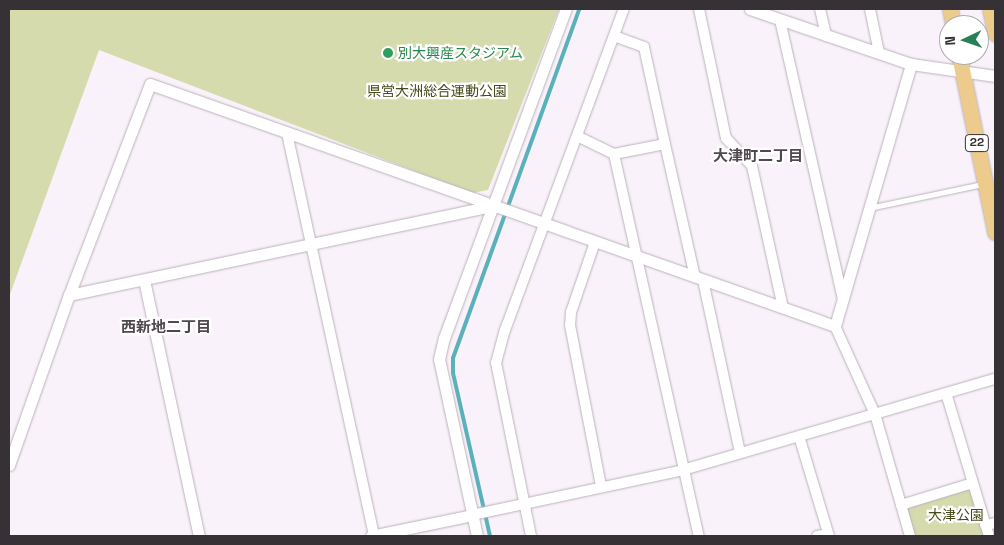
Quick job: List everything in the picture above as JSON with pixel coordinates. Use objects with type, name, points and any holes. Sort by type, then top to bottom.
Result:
[{"type":"main road","points":[[990,9],[995,33]]},
{"type":"main road","name":"22","points":[[961,65],[995,232]]},
{"type":"street","points":[[477,536],[475,514],[439,359],[501,209],[566,9]]},
{"type":"street","points":[[531,536],[496,363],[544,224],[624,9]]},
{"type":"street","points":[[699,9],[726,138],[752,166],[783,308]]},
{"type":"street","points":[[750,9],[911,64],[995,76]]},
{"type":"street","points":[[820,9],[826,36]]},
{"type":"street","points":[[870,9],[879,53]]},
{"type":"street","points":[[780,20],[843,300]]},
{"type":"street","points":[[614,36],[644,47],[665,144],[740,453]]},
{"type":"street","points":[[910,536],[875,414],[835,326],[911,64]]},
{"type":"street","points":[[9,465],[69,295],[150,84],[835,326]]},
{"type":"street","points":[[287,133],[372,536],[683,470],[995,379]]},
{"type":"street","points":[[577,136],[614,154],[665,144]]},
{"type":"street","points":[[614,154],[699,536]]},
{"type":"street","points":[[69,295],[311,245],[501,209]]},
{"type":"street","points":[[595,242],[571,312],[570,325],[601,486]]},
{"type":"street","points":[[144,280],[199,536]]},
{"type":"street","points":[[946,394],[973,483],[990,524],[988,536]]},
{"type":"street","points":[[799,436],[829,535],[817,536]]},
{"type":"street","points":[[901,504],[973,483]]},
{"type":"lane","points":[[869,208],[986,184]]},
{"type":"green space","name":"県営大洲総合運動公園","points":[[9,9],[559,9],[488,190],[472,193],[99,50],[9,297]]},
{"type":"green space","name":"大津公園","points":[[967,490],[972,492],[985,536],[914,536],[907,511],[909,506]]},
{"type":"waterway","points":[[490,536],[453,373],[453,358],[579,9]]},
{"type":"place","name":"別大興産スタジアム","points":[[388,53]]},
{"type":"district","name":"大津町二丁目","points":[[758,156]]},
{"type":"district","name":"西新地二丁目","points":[[166,327]]}]
